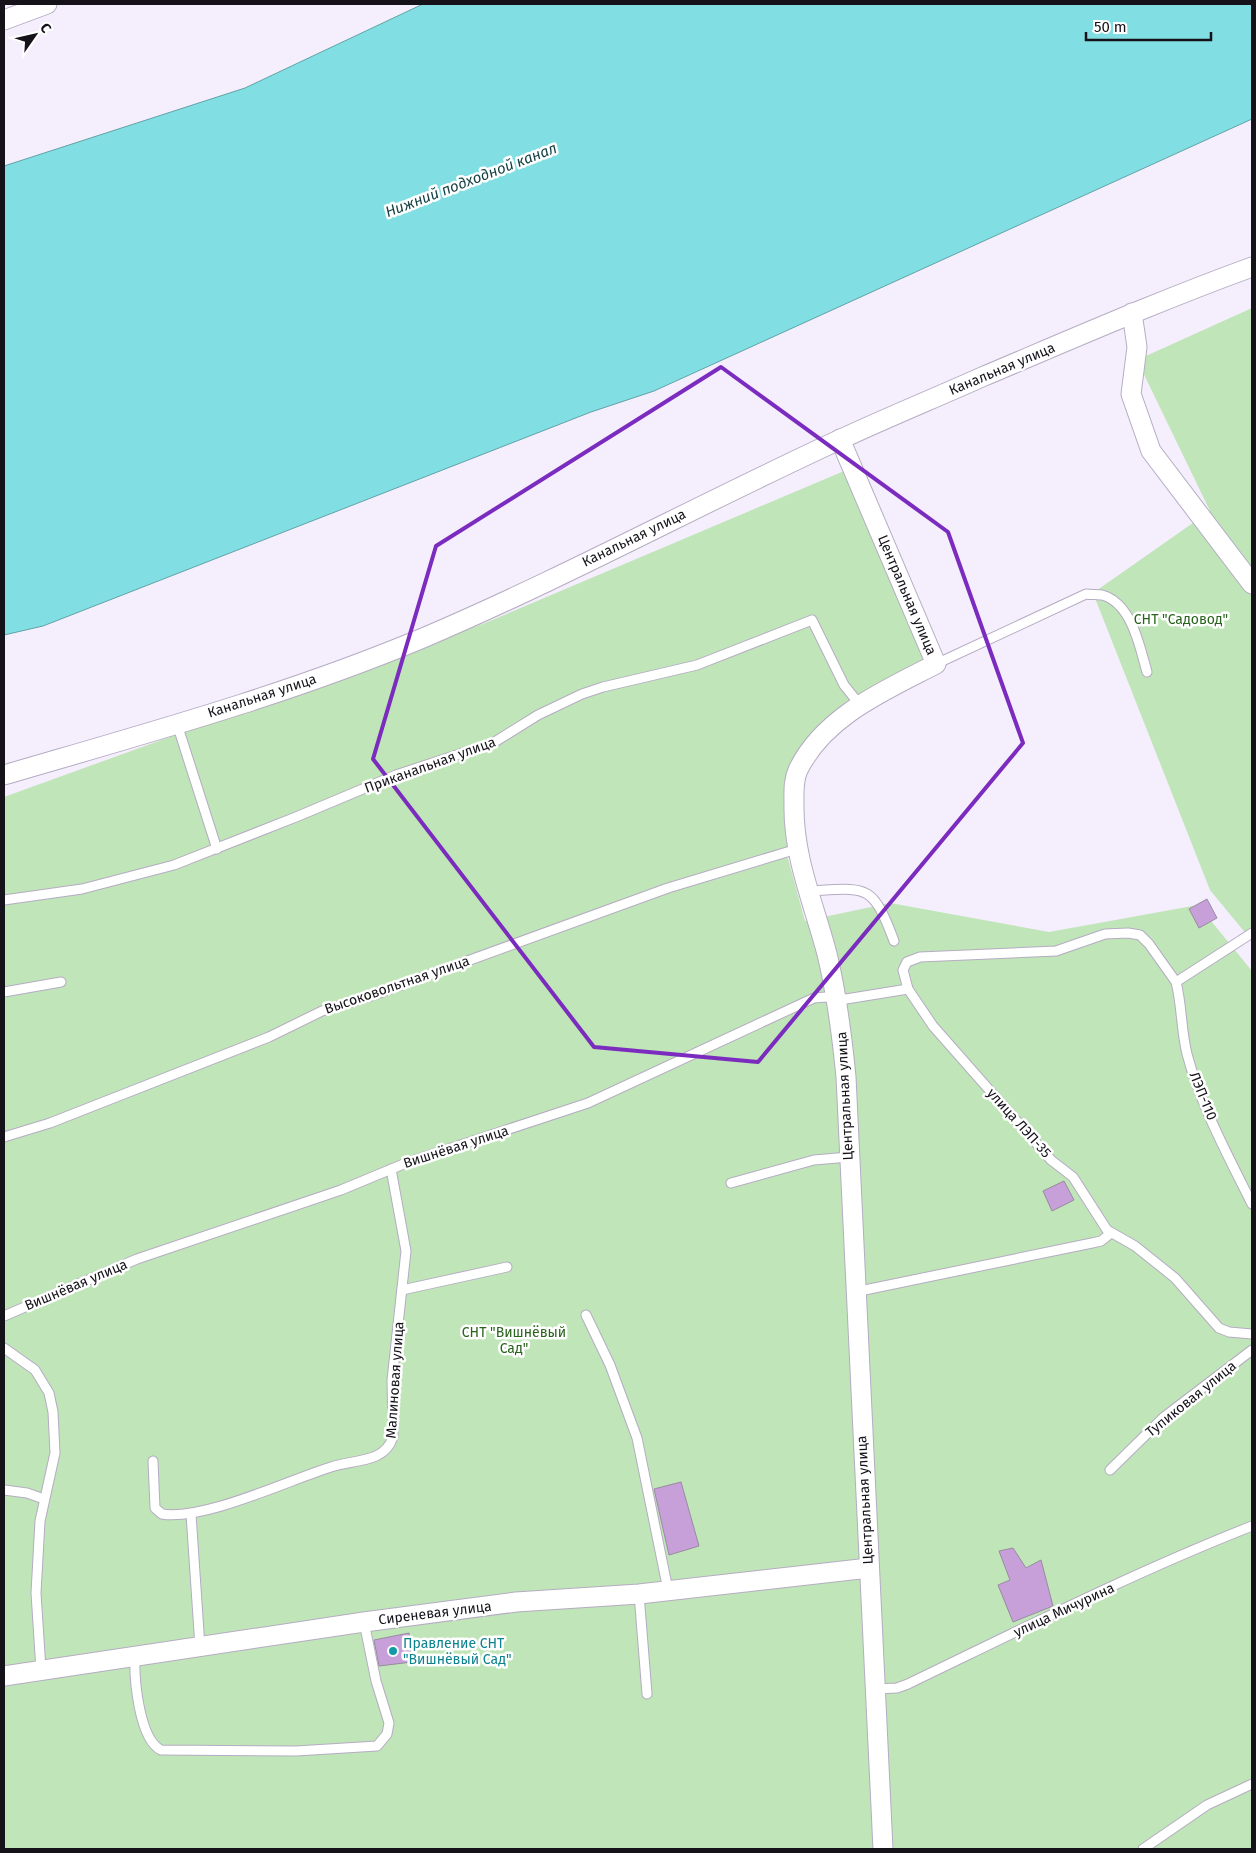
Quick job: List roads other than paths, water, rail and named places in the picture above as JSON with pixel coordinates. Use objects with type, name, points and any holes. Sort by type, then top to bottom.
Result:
[{"type":"street","points":[[4,20],[48,4]]},
{"type":"street","name":"Канальная улица","points":[[4,776],[177,724],[360,663],[423,638],[499,604],[840,439],[1132,313],[1252,267]]},
{"type":"street","points":[[1132,313],[1137,348],[1131,394],[1152,452],[1252,584]]},
{"type":"street","name":"Центральная улица","points":[[840,439],[936,664],[860,705],[825,734],[798,771],[794,786],[797,850],[827,954],[842,1028],[846,1078],[868,1568],[884,1849]]},
{"type":"street","name":"Сиреневая улица","points":[[4,1676],[364,1622],[516,1602],[639,1594],[868,1568]]},
{"type":"lane","points":[[936,664],[1086,594],[1102,596],[1113,600],[1126,615],[1135,630],[1147,672]]},
{"type":"lane","name":"Приканальная улица","points":[[4,900],[82,889],[174,865],[396,774],[493,743],[538,715],[582,694],[603,687],[697,666],[812,620],[840,676],[860,705]]},
{"type":"lane","points":[[177,724],[217,848]]},
{"type":"lane","name":"Высоковольтная улица","points":[[4,1137],[50,1124],[158,1082],[268,1037],[322,1011],[371,996],[668,888],[797,850]]},
{"type":"lane","points":[[808,890],[853,888],[864,890],[878,903],[894,941]]},
{"type":"lane","name":"улица ЛЭП-35","points":[[1176,982],[1149,944],[1140,935],[1128,933],[1105,934],[1056,951],[920,957],[907,962],[903,970],[908,989],[940,1034],[1051,1160],[1073,1177],[1111,1233],[1135,1246],[1175,1278],[1219,1328],[1236,1334],[1252,1334]]},
{"type":"lane","points":[[1176,982],[1252,933]]},
{"type":"lane","points":[[4,992],[61,982]]},
{"type":"lane","name":"ЛЭП-110","points":[[1176,982],[1187,1052],[1193,1070],[1224,1147],[1252,1204]]},
{"type":"lane","name":"Вишнёвая улица","points":[[4,1316],[137,1259],[341,1190],[391,1169],[588,1104],[800,1004],[821,996],[846,999],[908,989]]},
{"type":"lane","points":[[732,1183],[814,1160],[849,1157]]},
{"type":"lane","name":"Малиновая улица","points":[[153,1461],[156,1508],[162,1514],[191,1514],[331,1467],[368,1459],[384,1452],[390,1445],[393,1437],[392,1380],[402,1290],[405,1239],[391,1169]]},
{"type":"lane","points":[[855,1292],[896,1286],[1101,1241],[1111,1233]]},
{"type":"lane","points":[[402,1290],[507,1267]]},
{"type":"lane","points":[[586,1315],[610,1365],[636,1438],[668,1590]]},
{"type":"lane","points":[[4,1348],[35,1370],[49,1393],[56,1434],[52,1470],[40,1520],[36,1593],[41,1670]]},
{"type":"lane","name":"Тупиковая улица","points":[[1110,1470],[1164,1417],[1252,1350]]},
{"type":"lane","points":[[4,1490],[27,1493],[44,1499]]},
{"type":"lane","points":[[191,1514],[200,1647]]},
{"type":"lane","name":"улица Мичурина","points":[[876,1689],[897,1688],[908,1684],[1214,1541],[1252,1526]]},
{"type":"lane","points":[[639,1594],[647,1694]]},
{"type":"lane","points":[[135,1656],[135,1679],[145,1730],[155,1746],[161,1750],[296,1751],[369,1748],[376,1746],[382,1741],[387,1734],[389,1724],[376,1681],[364,1622]]},
{"type":"lane","points":[[1143,1849],[1207,1805],[1252,1784]]},
{"type":"water","name":"Нижний подходной канал","points":[[423,4],[1252,4],[1252,119],[654,391],[591,412],[43,626],[4,635],[4,166],[245,88]]},
{"type":"place","name":"Правление СНТ \"Вишнёвый Сад\"","points":[[393,1651]]},
{"type":"park label","name":"СНТ \"Садовод\"","points":[[1181,619]]},
{"type":"park label","name":"СНТ \"Вишнёвый Сад\"","points":[[514,1340]]}]
